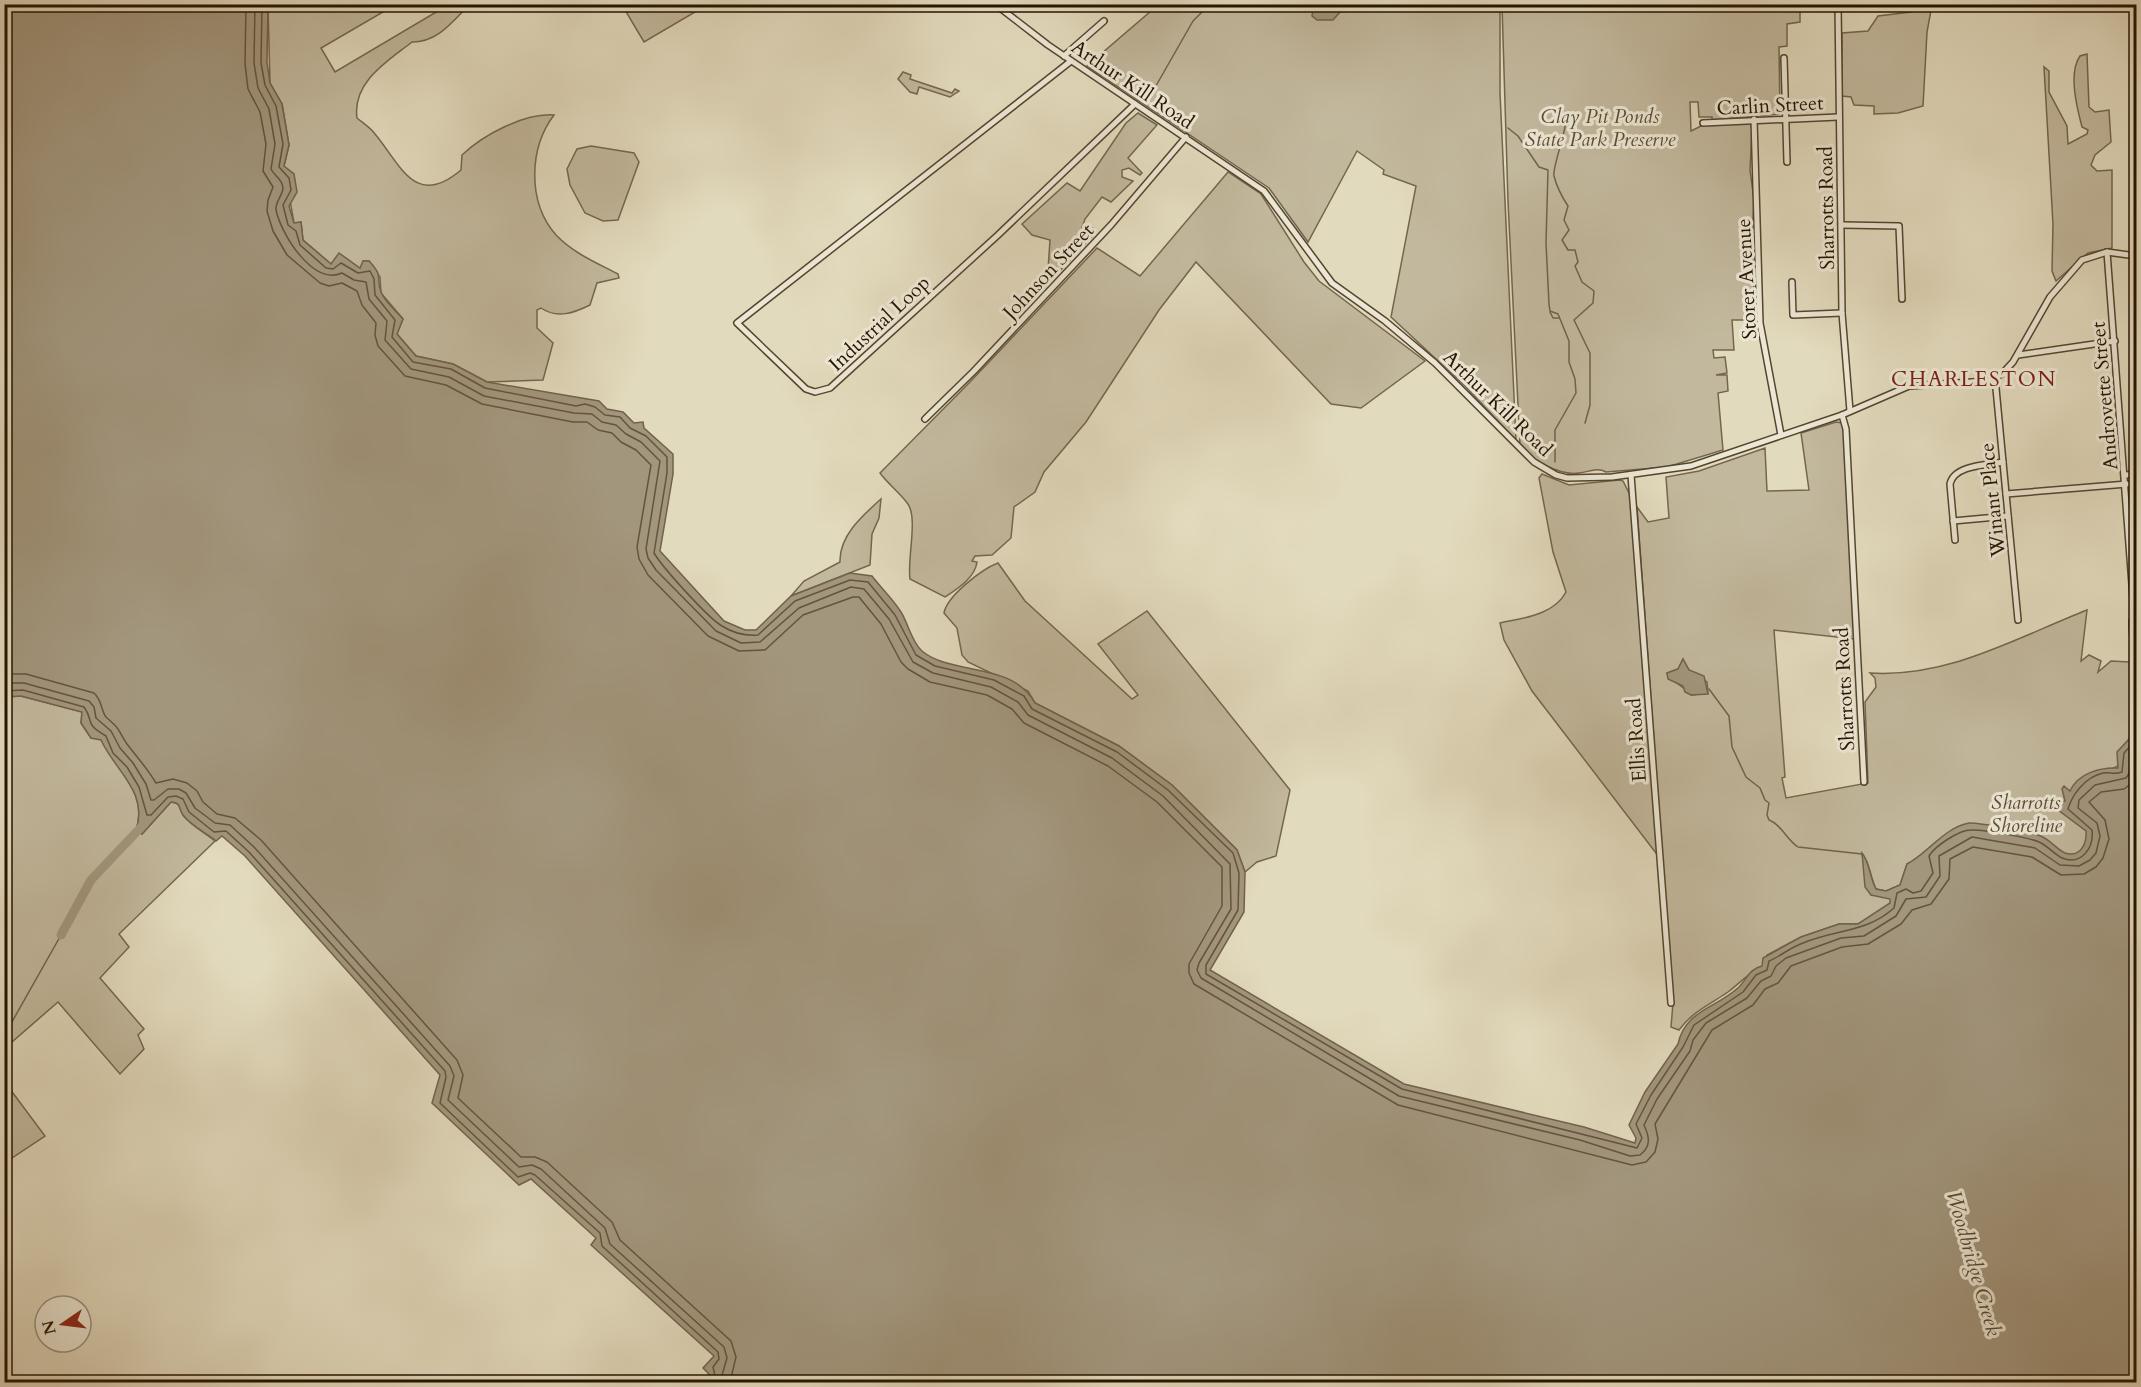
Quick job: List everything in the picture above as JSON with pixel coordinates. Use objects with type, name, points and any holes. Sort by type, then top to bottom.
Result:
[{"type":"street","name":"Arthur Kill Road","points":[[995,4],[1071,61],[1264,190],[1332,283],[1385,321],[1436,363],[1534,462],[1556,475],[1567,478],[1594,479],[1690,466],[1842,415],[1914,385],[1974,384],[1995,378]]},
{"type":"street","name":"Sharrotts Road","points":[[1838,4],[1842,313],[1850,411]]},
{"type":"street","points":[[1064,56],[1104,21]]},
{"type":"street","points":[[1784,58],[1787,162]]},
{"type":"street","name":"Industrial Loop","points":[[1071,61],[737,323],[806,389],[815,392],[830,388],[998,236],[1135,104]]},
{"type":"street","name":"Carlin Street","points":[[1703,123],[1838,117]]},
{"type":"street","name":"Storer Avenue","points":[[1754,119],[1760,323],[1782,435]]},
{"type":"street","name":"Johnson Street","points":[[925,420],[1055,286],[1126,208],[1186,137]]},
{"type":"street","points":[[1842,225],[1899,226],[1902,299]]},
{"type":"street","points":[[1995,378],[2008,369],[2018,355],[2043,308],[2071,271],[2089,256],[2107,252],[2136,256]]},
{"type":"street","name":"Androvette Street","points":[[2107,252],[2127,484],[2134,610]]},
{"type":"street","points":[[1792,282],[1793,315],[1842,313]]},
{"type":"street","points":[[2018,355],[2115,341]]},
{"type":"street","name":"Winant Place","points":[[1995,378],[2018,620]]},
{"type":"street","name":"Sharrotts Road","points":[[1842,415],[1846,429],[1864,782]]},
{"type":"street","points":[[1955,540],[1950,484],[1952,477],[1959,471],[2003,462]]},
{"type":"street","points":[[2126,475],[2136,474]]},
{"type":"street","name":"Ellis Road","points":[[1631,475],[1671,1003]]},
{"type":"street","points":[[2006,495],[2127,484]]},
{"type":"street","points":[[1953,521],[2008,516]]},
{"type":"green space","points":[[268,5],[395,5],[321,48],[335,72],[448,5],[469,5],[437,35],[412,42],[383,65],[366,83],[360,94],[357,118],[373,132],[410,178],[420,184],[432,185],[445,181],[461,170],[462,155],[492,133],[530,118],[554,115],[546,128],[536,159],[536,191],[540,207],[556,235],[570,247],[618,274],[619,278],[597,283],[590,305],[578,310],[559,314],[541,308],[537,310],[537,328],[553,343],[543,380],[487,382],[453,364],[416,356],[397,334],[403,319],[381,293],[380,277],[369,261],[363,261],[361,269],[331,264],[303,240],[301,222],[294,223],[284,166],[289,145],[282,104],[270,83]]},
{"type":"green space","points":[[622,5],[707,5],[644,42]]},
{"type":"green space","name":"Clay Pit Ponds State Park Preserve","points":[[1158,5],[1500,5],[1500,93],[1516,440],[1465,386],[1391,317],[1416,186],[1383,174],[1384,170],[1357,151],[1308,242],[1269,188],[1087,66]]},
{"type":"green space","name":"Clay Pit Ponds State Park Preserve","points":[[1502,5],[1820,5],[1800,7],[1800,22],[1787,24],[1787,46],[1779,47],[1780,114],[1712,120],[1712,117],[1699,117],[1698,102],[1690,102],[1691,131],[1705,124],[1750,122],[1752,129],[1750,170],[1754,200],[1752,238],[1755,320],[1732,320],[1734,350],[1713,350],[1714,358],[1725,357],[1727,373],[1716,375],[1727,375],[1728,391],[1718,393],[1723,450],[1667,467],[1571,473],[1546,466],[1520,445],[1508,201]]},
{"type":"green space","points":[[1919,5],[1932,5],[1927,32],[1923,106],[1898,113],[1874,114],[1874,106],[1854,105],[1851,97],[1842,96],[1842,33],[1868,31],[1878,16],[1911,12]]},
{"type":"green space","points":[[2087,54],[2089,107],[2095,112],[2109,110],[2111,142],[2095,155],[2091,165],[2097,171],[2112,170],[2112,248],[2088,253],[2056,281],[2052,271],[2053,224],[2044,67],[2049,71],[2049,92],[2067,126],[2068,144],[2087,134],[2088,130],[2082,127],[2074,81],[2076,63],[2080,56]]},
{"type":"green space","points":[[903,72],[911,75],[910,79],[952,93],[955,89],[959,91],[950,97],[919,87],[917,94],[910,92],[898,79]]},
{"type":"green space","points":[[1138,113],[1157,125],[1128,158],[1142,173],[1140,175],[1129,168],[1122,170],[1122,177],[1133,181],[1111,202],[1102,197],[1085,219],[1082,227],[1094,228],[1095,233],[1054,277],[1048,270],[1050,240],[1032,235],[1022,224],[1067,183],[1080,191],[1126,123]]},
{"type":"green space","points":[[591,146],[634,153],[639,162],[618,220],[603,221],[585,213],[570,185],[567,169],[577,149]]},
{"type":"green space","points":[[1228,172],[1261,194],[1304,262],[1319,281],[1425,361],[1361,408],[1331,404],[1196,262],[1159,310],[1086,422],[1044,472],[1035,492],[1014,507],[1011,538],[992,555],[975,556],[972,561],[977,562],[973,573],[945,597],[910,579],[911,511],[905,500],[880,473],[1097,248],[1140,276]]},
{"type":"green space","name":"Sharrotts Shoreline","points":[[1836,422],[1842,423],[1845,440],[1854,639],[1774,630],[1785,777],[1782,778],[1786,798],[1868,783],[1865,702],[1876,687],[1875,678],[1870,673],[1899,673],[1954,663],[2008,644],[2087,610],[2081,661],[2089,655],[2101,661],[2098,672],[2111,661],[2130,662],[2133,659],[2129,619],[2136,616],[2136,749],[2129,760],[2095,778],[2136,922],[1948,834],[1907,864],[1900,885],[1886,891],[1876,889],[1867,861],[1862,854],[1871,895],[1909,888],[1918,870],[1924,865],[1927,866],[1927,871],[1915,889],[1872,917],[1858,924],[1839,924],[1801,937],[1767,955],[1763,967],[1696,1013],[1679,1030],[1671,1027],[1673,1003],[1637,507],[1648,522],[1669,518],[1666,477],[1699,471],[1765,448],[1767,491],[1809,490],[1801,433]],"holes":[[[1683,659],[1689,670],[1707,682],[1708,693],[1691,695],[1667,673],[1678,669]]]},
{"type":"green space","points":[[1542,474],[1569,485],[1620,480],[1623,481],[1630,495],[1659,857],[1532,691],[1504,640],[1500,623],[1546,611],[1561,600],[1566,592],[1553,552],[1539,478]]},
{"type":"green space","points":[[881,499],[879,518],[872,534],[870,565],[791,596],[804,581],[840,562],[843,544],[853,527]]},
{"type":"green space","points":[[2133,554],[2136,554],[2136,616]]},
{"type":"green space","points":[[998,563],[1025,601],[1132,699],[1138,695],[1098,644],[1147,611],[1290,790],[1276,856],[1257,862],[1245,872],[1237,850],[1172,785],[1119,746],[1035,703],[1028,691],[968,662],[962,655],[957,628],[944,613],[958,591],[983,571]]},
{"type":"green space","points":[[21,696],[82,712],[81,723],[91,738],[101,739],[129,782],[138,804],[139,816],[136,830],[142,834],[171,802],[178,805],[186,819],[215,841],[119,934],[129,947],[100,978],[144,1029],[138,1035],[144,1049],[120,1074],[58,1002],[5,1048],[4,697]]},
{"type":"green space","points":[[4,1081],[45,1136],[12,1158],[5,1157]]},
{"type":"water","name":"Woodbridge Creek","points":[[5,4],[268,5],[267,62],[270,83],[282,104],[289,145],[284,166],[294,174],[297,192],[289,206],[294,223],[301,222],[303,240],[331,264],[339,253],[360,268],[363,261],[369,261],[378,274],[379,287],[383,295],[403,319],[397,334],[416,356],[453,364],[487,382],[599,401],[607,409],[623,412],[634,423],[643,422],[644,428],[673,454],[673,474],[660,551],[724,621],[745,630],[756,630],[791,596],[850,573],[872,576],[898,607],[915,643],[922,651],[949,664],[997,675],[1012,681],[1025,690],[1035,703],[1119,746],[1172,785],[1237,850],[1245,872],[1244,912],[1210,970],[1404,1084],[1584,1127],[1635,1143],[1636,1138],[1629,1125],[1645,1092],[1678,1044],[1687,1024],[1739,987],[1751,972],[1762,966],[1763,958],[1801,937],[1839,924],[1858,924],[1890,903],[1890,899],[1871,895],[1865,887],[1862,853],[1876,889],[1886,891],[1900,885],[1907,864],[1944,835],[1960,825],[1969,823],[2038,835],[2065,853],[2071,854],[2079,851],[2084,845],[2086,831],[2058,810],[2061,802],[2065,801],[2062,789],[2064,786],[2070,791],[2078,780],[2091,772],[2118,768],[2117,752],[2129,739],[2136,716],[2136,1382],[701,1382],[709,1374],[703,1368],[714,1356],[591,1245],[596,1238],[531,1179],[519,1185],[432,1103],[440,1075],[245,856],[222,836],[216,841],[194,826],[186,819],[178,805],[171,802],[142,834],[136,830],[139,816],[138,804],[129,782],[101,740],[91,738],[81,723],[82,712],[21,696],[5,697]]},
{"type":"water","points":[[1321,5],[1356,5],[1351,11],[1340,12],[1333,20],[1317,20],[1312,16],[1313,10]]},
{"type":"water","points":[[1683,659],[1689,670],[1704,676],[1708,694],[1691,695],[1685,692],[1683,686],[1668,679],[1667,673],[1678,669]]},
{"type":"waterway","points":[[1149,98],[1193,21],[1210,4]]},
{"type":"waterway","points":[[1566,119],[1554,172],[1558,188],[1568,206],[1564,220],[1569,230],[1562,240],[1568,250],[1575,250],[1578,262],[1575,266],[1582,282],[1594,291],[1593,303],[1574,320],[1590,353],[1590,405],[1585,423]]},
{"type":"waterway","points":[[1508,128],[1518,136],[1539,167],[1548,170],[1546,243],[1549,304],[1550,311],[1558,314],[1569,341],[1569,362],[1575,379],[1576,393],[1555,430],[1555,462]]},
{"type":"waterway","points":[[1550,312],[1553,318],[1559,318]]},
{"type":"waterway","points":[[1709,689],[1729,716],[1732,747],[1746,777],[1760,788],[1765,800],[1769,803],[1767,815],[1769,820],[1798,847],[1862,854]]},
{"type":"waterway","points":[[61,935],[91,880],[145,823]]},
{"type":"waterway","points":[[4,1036],[61,935]]},
{"type":"district","name":"CHARLESTON","points":[[1974,379]]}]
